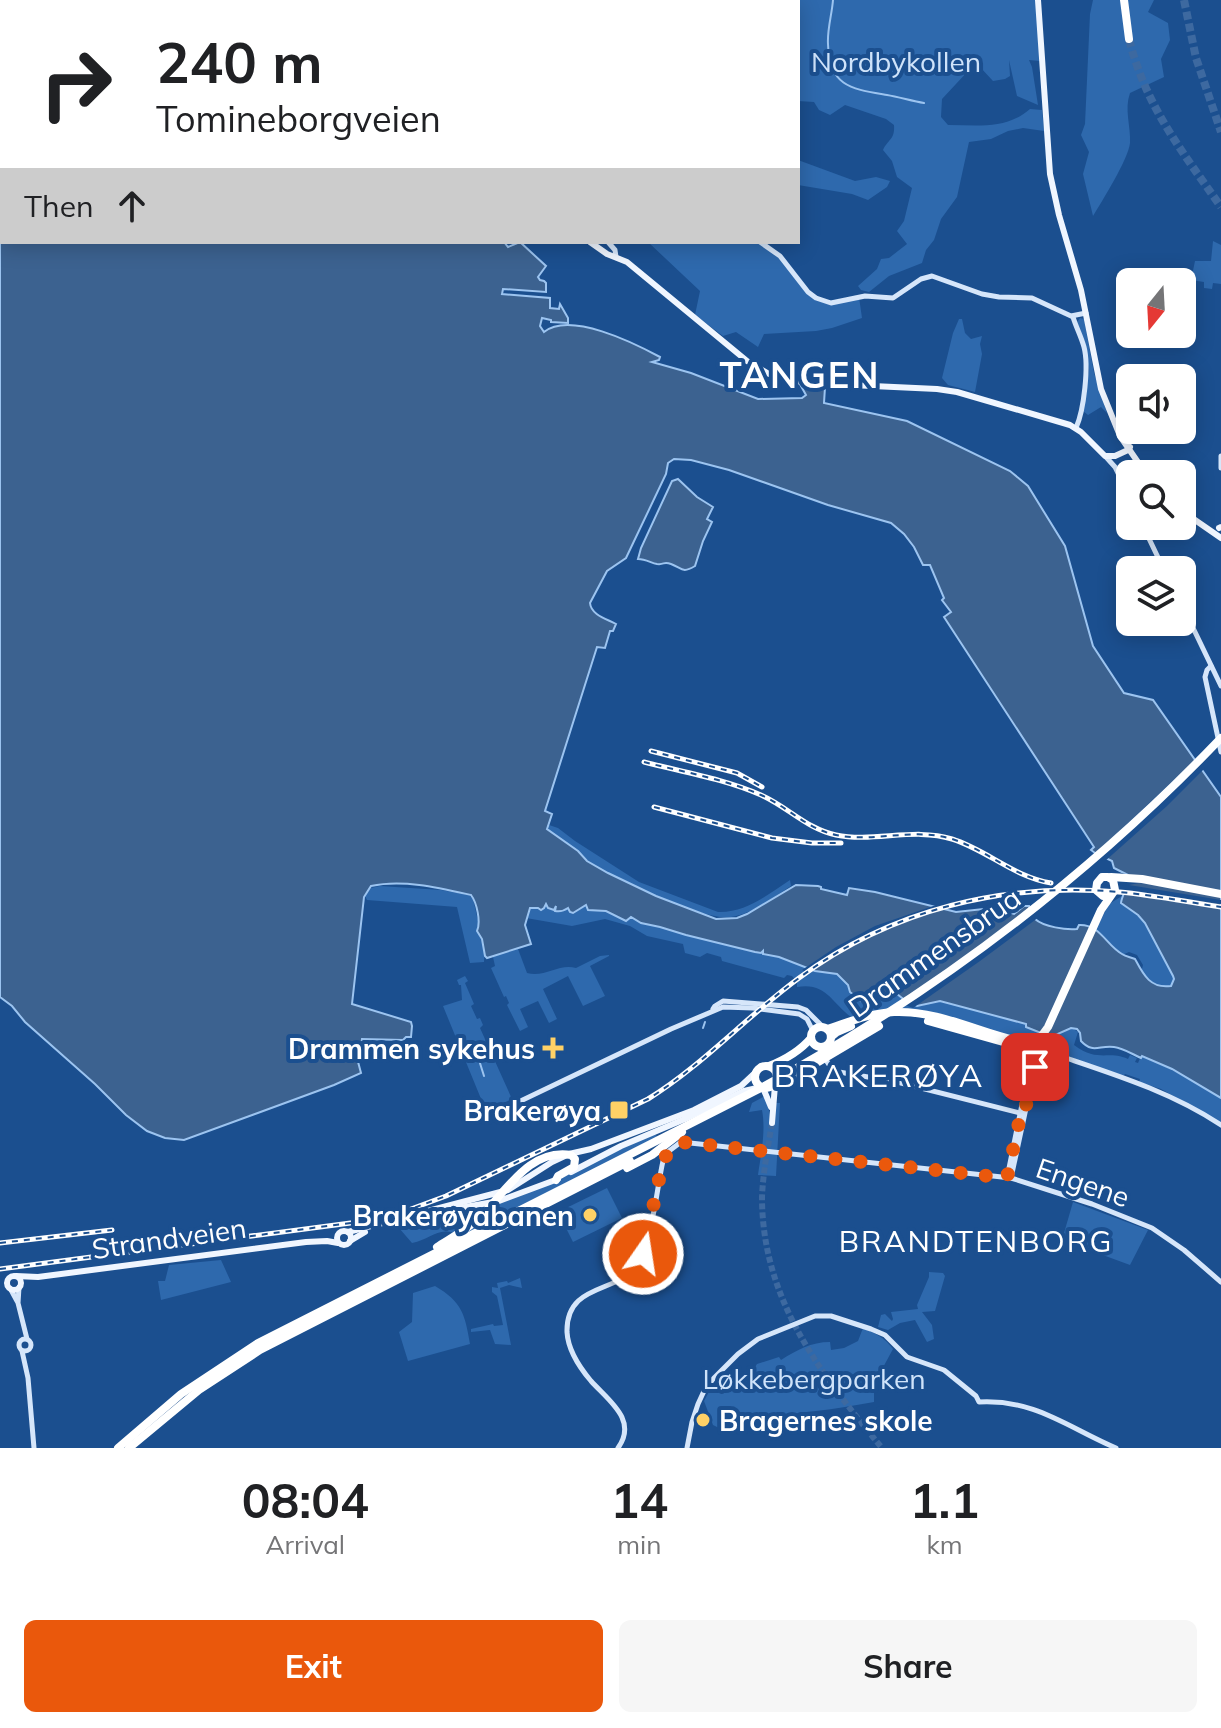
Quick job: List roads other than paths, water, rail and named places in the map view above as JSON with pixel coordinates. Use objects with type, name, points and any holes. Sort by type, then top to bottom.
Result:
[{"type":"highway","points":[[1124,0],[1129,39]]},
{"type":"highway","name":"Drammensbrua","points":[[638,1154],[826,1052],[966,961],[1103,852],[1221,738]]},
{"type":"highway","name":"Drammensbrua","points":[[638,1154],[816,1064],[958,973],[1095,866],[1165,803],[1221,746]]},
{"type":"highway","points":[[768,1066],[774,1069],[778,1079],[770,1088],[762,1088],[755,1081],[760,1067],[786,1058],[806,1044],[844,1028],[895,1018],[950,1026],[1039,1050],[1113,886],[1132,879],[1147,880],[1221,894]]},
{"type":"highway","points":[[777,1073],[821,1038]]},
{"type":"highway","points":[[540,1207],[579,1192],[652,1155],[724,1101]]},
{"type":"highway","points":[[378,1282],[466,1229],[521,1172],[533,1164],[569,1154],[575,1159],[574,1167],[556,1180]]},
{"type":"highway","points":[[129,1448],[187,1398],[251,1356],[638,1154]]},
{"type":"highway","points":[[118,1448],[174,1400],[267,1338],[638,1154]]},
{"type":"main road","points":[[1038,0],[1050,174],[1077,273],[1108,409],[1137,460]]},
{"type":"main road","points":[[593,244],[607,254],[616,253]]},
{"type":"main road","points":[[609,244],[616,253],[751,364],[774,376],[808,383],[951,391],[1075,427],[1109,456],[1116,469]]},
{"type":"main road","points":[[763,244],[780,256],[808,292],[831,303],[865,296],[891,298],[921,279],[932,276],[982,294],[1032,298],[1073,316],[1086,313]]},
{"type":"main road","points":[[1073,316],[1087,365],[1079,422],[1075,427]]},
{"type":"main road","points":[[1092,341],[1109,402],[1128,448]]},
{"type":"main road","points":[[1109,456],[1128,448]]},
{"type":"main road","points":[[1221,456],[1221,468]]},
{"type":"main road","points":[[1196,519],[1212,528],[1220,527]]},
{"type":"main road","points":[[1196,519],[1220,537]]},
{"type":"main road","points":[[1220,527],[1217,531],[1220,537]]},
{"type":"main road","points":[[1196,634],[1221,686]]},
{"type":"main road","points":[[1211,666],[1205,677],[1221,752]]},
{"type":"main road","points":[[713,1010],[723,1001],[806,1010],[821,1038],[827,1060],[839,1072],[905,1084],[1023,1114]]},
{"type":"main road","points":[[485,1118],[713,1010],[727,1007],[787,1011],[805,1017],[821,1038]]},
{"type":"main road","points":[[1009,1178],[1039,1050],[1162,1092],[1221,1125]]},
{"type":"main road","points":[[756,1072],[741,1086],[681,1116],[569,1154],[513,1188],[339,1232],[336,1238],[338,1243],[344,1245],[378,1227],[439,1211],[499,1201],[556,1180],[615,1148],[744,1091],[762,1088],[769,1101],[772,1123],[775,1085]]},
{"type":"main road","points":[[629,1134],[648,1134]]},
{"type":"main road","points":[[590,1162],[593,1157],[628,1138],[629,1134]]},
{"type":"main road","name":"Engene","points":[[618,1448],[625,1434],[623,1418],[578,1363],[569,1344],[568,1326],[572,1312],[581,1300],[590,1292],[629,1275],[641,1259],[662,1165],[667,1153],[681,1142],[1009,1178],[1092,1204],[1152,1228],[1221,1282]]},
{"type":"main road","name":"Strandveien","points":[[306,1242],[339,1232]]},
{"type":"main road","points":[[348,1232],[350,1241]]},
{"type":"main road","name":"Strandveien","points":[[0,1282],[12,1277],[38,1277],[306,1242],[338,1243]]},
{"type":"main road","points":[[18,1303],[7,1282],[12,1277],[19,1279],[18,1303],[24,1339]]},
{"type":"main road","name":"Strandveien","points":[[20,1286],[38,1277]]},
{"type":"main road","name":"Strandveien","points":[[0,1282],[9,1287]]},
{"type":"main road","points":[[9,1287],[15,1289],[20,1286]]},
{"type":"main road","points":[[687,1448],[692,1422],[704,1391],[738,1354],[758,1339],[822,1315],[852,1322],[885,1335],[907,1357],[944,1370],[976,1396],[979,1402],[1004,1402],[1033,1408],[1116,1448]]},
{"type":"main road","points":[[24,1339],[18,1346],[26,1350]]},
{"type":"main road","points":[[24,1339],[31,1343],[26,1350],[34,1448]]},
{"type":"waterway","points":[[833,0],[828,44],[829,58],[838,77],[853,88],[924,103]]},
{"type":"waterway","points":[[703,1028],[705,1022]]},
{"type":"waterway","points":[[479,1060],[484,1076]]},
{"type":"tunnel","points":[[1184,0],[1196,58],[1221,132]]},
{"type":"tunnel","points":[[1129,39],[1155,107],[1221,207]]},
{"type":"tunnel","points":[[772,1123],[762,1197],[772,1269],[799,1333],[817,1363],[882,1448]]},
{"type":"railway","points":[[651,751],[737,773],[762,787]]},
{"type":"railway","points":[[644,762],[747,789],[807,823],[836,835],[923,834],[952,839],[1025,875],[1051,883]]},
{"type":"railway","points":[[654,807],[772,838],[841,843]]},
{"type":"railway","points":[[0,1269],[358,1222],[403,1212],[446,1196],[648,1099],[687,1071],[799,978],[835,954],[872,934],[951,905],[992,897],[1076,890],[1132,893],[1221,907]]},
{"type":"railway","points":[[0,1243],[112,1230]]},
{"type":"place","name":"Drammen sykehus","points":[[553,1048]]},
{"type":"place","name":"Brakerøya","points":[[619,1110]]},
{"type":"place","name":"Brakerøyabanen","points":[[590,1215]]},
{"type":"place","name":"Bragernes skole","points":[[703,1420]]},
{"type":"district","name":"TANGEN","points":[[800,374]]},
{"type":"district","name":"BRAKERØYA","points":[[879,1075]]},
{"type":"district","name":"BRANDTENBORG","points":[[976,1241]]},
{"type":"park label","name":"Nordbykollen","points":[[896,61]]},
{"type":"park label","name":"Løkkebergparken","points":[[814,1378]]}]
